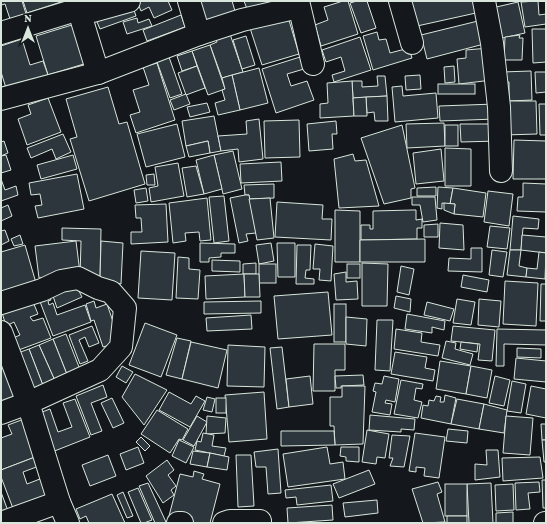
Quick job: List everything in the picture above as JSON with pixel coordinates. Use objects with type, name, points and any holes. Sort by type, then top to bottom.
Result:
[{"type":"street","points":[[1,33],[77,5],[93,11],[129,1]]},
{"type":"street","points":[[189,1],[199,34]]},
{"type":"street","points":[[1,99],[98,73],[199,34],[242,20],[290,9],[297,1]]},
{"type":"street","points":[[297,1],[314,64]]},
{"type":"street","points":[[400,1],[412,43]]},
{"type":"street","points":[[484,1],[492,43],[499,107],[501,171]]},
{"type":"street","points":[[77,5],[98,73]]},
{"type":"street","points":[[1,303],[42,290],[61,281],[78,278],[98,288],[111,292],[126,308],[121,347],[100,370],[28,403],[1,413]]},
{"type":"street","points":[[1,332],[28,403],[59,502],[68,523]]},
{"type":"street","points":[[1,523],[59,502]]},
{"type":"street","points":[[224,523],[230,521],[260,521]]},
{"type":"building","points":[[1,1],[22,1],[27,17],[11,22],[5,4],[1,5]]},
{"type":"building","points":[[23,1],[61,1],[61,2],[27,13]]},
{"type":"building","points":[[137,1],[168,1],[172,10],[154,18],[149,7],[141,11]]},
{"type":"building","points":[[195,1],[232,1],[235,11],[202,22]]},
{"type":"building","points":[[244,1],[291,1],[250,17]]},
{"type":"building","points":[[343,1],[348,1],[358,34],[321,46],[315,25],[328,20],[324,7]]},
{"type":"building","points":[[367,1],[376,28],[361,33],[350,3]]},
{"type":"building","points":[[411,1],[473,1],[476,13],[417,26]]},
{"type":"building","points":[[538,1],[539,15],[546,14],[546,24],[525,27],[521,2]]},
{"type":"building","points":[[518,2],[525,33],[498,39],[492,8]]},
{"type":"building","points":[[132,4],[136,16],[100,29],[95,17]]},
{"type":"building","points":[[181,15],[185,27],[147,41],[143,30]]},
{"type":"building","points":[[288,17],[299,54],[262,65],[250,28]]},
{"type":"building","points":[[137,18],[138,23],[149,19],[152,26],[127,34],[123,22]]},
{"type":"building","points":[[478,21],[484,44],[427,59],[421,35]]},
{"type":"building","points":[[75,24],[87,63],[48,75],[36,36]]},
{"type":"building","points":[[532,29],[546,29],[546,62],[533,63]]},
{"type":"building","points":[[377,32],[379,40],[386,39],[390,53],[409,48],[412,58],[373,70],[363,36]]},
{"type":"building","points":[[230,34],[243,72],[222,78],[210,45],[217,42],[216,39]]},
{"type":"building","points":[[520,35],[519,38],[523,38],[522,60],[504,60],[505,37]]},
{"type":"building","points":[[246,36],[255,65],[242,69],[233,40]]},
{"type":"building","points":[[360,37],[371,70],[334,82],[332,75],[345,71],[341,57],[326,62],[322,50]]},
{"type":"building","points":[[22,39],[30,65],[43,61],[48,75],[6,88],[1,72],[1,46]]},
{"type":"building","points":[[210,45],[225,89],[208,95],[192,51]]},
{"type":"building","points":[[489,48],[492,80],[459,84],[457,59],[466,58],[466,50]]},
{"type":"building","points":[[192,51],[197,66],[182,71],[177,56]]},
{"type":"building","points":[[169,57],[182,94],[170,98],[157,62]]},
{"type":"building","points":[[300,57],[304,69],[287,74],[291,86],[307,81],[314,100],[276,113],[262,69]]},
{"type":"building","points":[[157,63],[175,120],[136,133],[130,115],[140,112],[133,90],[149,85],[143,67]]},
{"type":"building","points":[[197,66],[205,88],[186,95],[178,73]]},
{"type":"building","points":[[454,66],[455,82],[445,83],[444,67]]},
{"type":"building","points":[[259,68],[268,103],[240,110],[232,75]]},
{"type":"building","points":[[531,71],[532,100],[509,101],[509,82],[502,82],[502,72]]},
{"type":"building","points":[[535,72],[546,72],[546,92],[536,93]]},
{"type":"building","points":[[232,75],[240,110],[218,115],[215,103],[225,100],[222,90],[225,89],[222,78]]},
{"type":"building","points":[[420,75],[421,89],[406,90],[405,76]]},
{"type":"building","points":[[377,76],[385,76],[387,96],[353,98],[352,81],[362,81],[362,87],[378,86]]},
{"type":"building","points":[[352,81],[354,116],[320,118],[320,104],[328,103],[327,83]]},
{"type":"building","points":[[438,84],[475,84],[475,94],[438,94]]},
{"type":"building","points":[[402,86],[403,96],[436,93],[438,118],[395,122],[392,87]]},
{"type":"building","points":[[108,87],[119,124],[127,122],[145,184],[89,201],[70,139],[77,137],[66,99]]},
{"type":"building","points":[[186,94],[190,104],[174,110],[170,100]]},
{"type":"building","points":[[387,96],[388,121],[375,121],[374,112],[367,113],[366,97]]},
{"type":"building","points":[[366,97],[367,116],[354,116],[353,98]]},
{"type":"building","points":[[48,98],[61,132],[27,145],[18,119],[31,114],[28,105]]},
{"type":"building","points":[[504,101],[536,101],[537,134],[504,135]]},
{"type":"building","points":[[207,103],[210,112],[190,117],[187,107]]},
{"type":"building","points":[[495,104],[496,119],[440,121],[439,106]]},
{"type":"building","points":[[539,104],[546,104],[546,135],[540,135]]},
{"type":"building","points":[[214,116],[221,151],[210,153],[208,141],[186,146],[182,121]]},
{"type":"building","points":[[259,119],[263,159],[239,162],[238,149],[221,151],[218,136],[247,134],[246,121]]},
{"type":"building","points":[[299,120],[300,157],[265,158],[264,121]]},
{"type":"building","points":[[336,121],[337,134],[332,134],[333,149],[309,151],[307,124]]},
{"type":"building","points":[[444,123],[445,146],[407,148],[406,124]]},
{"type":"building","points":[[177,124],[185,157],[146,167],[137,134]]},
{"type":"building","points":[[460,124],[497,124],[498,141],[461,142]]},
{"type":"building","points":[[402,125],[415,188],[411,189],[411,198],[384,204],[361,138]]},
{"type":"building","points":[[445,125],[458,125],[458,146],[445,146]]},
{"type":"building","points":[[63,134],[71,152],[56,159],[52,149],[31,158],[27,148]]},
{"type":"building","points":[[514,140],[546,141],[546,179],[513,179]]},
{"type":"building","points":[[4,141],[8,153],[1,156],[1,142]]},
{"type":"building","points":[[208,141],[210,153],[189,157],[186,146]]},
{"type":"building","points":[[445,148],[471,149],[471,186],[445,186]]},
{"type":"building","points":[[441,149],[444,181],[416,184],[413,153]]},
{"type":"building","points":[[233,151],[242,189],[223,194],[214,155]]},
{"type":"building","points":[[353,154],[355,161],[366,160],[379,206],[339,208],[334,159]]},
{"type":"building","points":[[6,155],[11,170],[1,173],[1,156]]},
{"type":"building","points":[[73,155],[77,169],[41,179],[37,165]]},
{"type":"building","points":[[214,155],[222,189],[204,194],[196,160]]},
{"type":"building","points":[[281,162],[282,181],[241,183],[240,164]]},
{"type":"building","points":[[178,163],[184,196],[151,202],[149,188],[158,186],[155,167]]},
{"type":"building","points":[[196,166],[204,194],[187,197],[182,168]]},
{"type":"building","points":[[77,174],[84,209],[38,218],[35,206],[42,205],[40,194],[31,195],[29,183]]},
{"type":"building","points":[[154,174],[155,185],[147,185],[146,175]]},
{"type":"building","points":[[1,179],[5,190],[16,186],[18,195],[1,201]]},
{"type":"building","points":[[523,183],[546,184],[546,212],[517,211],[518,197],[523,197]]},
{"type":"building","points":[[274,184],[274,198],[249,199],[249,195],[245,195],[244,185]]},
{"type":"building","points":[[436,187],[436,196],[417,196],[417,188]]},
{"type":"building","points":[[438,187],[453,188],[450,204],[442,203],[442,209],[437,208]]},
{"type":"building","points":[[146,188],[148,201],[136,203],[134,190]]},
{"type":"building","points":[[453,188],[486,193],[483,217],[454,214],[455,204],[450,204]]},
{"type":"building","points":[[488,191],[513,194],[509,226],[484,222]]},
{"type":"building","points":[[249,195],[256,233],[246,234],[248,241],[239,243],[230,198]]},
{"type":"building","points":[[224,196],[229,241],[214,243],[209,197]]},
{"type":"building","points":[[412,197],[435,197],[437,220],[423,222],[420,205],[412,205]]},
{"type":"building","points":[[207,198],[211,240],[200,241],[199,232],[185,233],[186,241],[173,243],[169,203]]},
{"type":"building","points":[[270,198],[274,238],[257,240],[249,199]]},
{"type":"building","points":[[277,202],[323,205],[322,219],[332,219],[331,240],[275,237]]},
{"type":"building","points":[[444,203],[455,204],[454,214],[444,210]]},
{"type":"building","points":[[166,204],[168,242],[131,244],[131,232],[142,232],[141,218],[136,218],[135,205]]},
{"type":"building","points":[[8,205],[12,216],[1,221],[1,208]]},
{"type":"building","points":[[335,210],[360,211],[360,262],[335,262]]},
{"type":"building","points":[[416,210],[416,220],[422,219],[422,228],[417,228],[417,239],[361,240],[361,225],[370,225],[370,229],[373,229],[373,211]]},
{"type":"building","points":[[513,216],[539,219],[538,229],[523,228],[521,250],[510,250]]},
{"type":"building","points":[[440,223],[463,225],[464,250],[439,248]]},
{"type":"building","points":[[438,224],[438,237],[424,237],[424,225]]},
{"type":"building","points":[[490,226],[510,228],[507,249],[487,247]]},
{"type":"building","points":[[62,228],[101,229],[100,279],[80,279],[81,241],[62,240]]},
{"type":"building","points":[[5,230],[9,241],[1,245],[1,231]]},
{"type":"building","points":[[20,235],[23,244],[14,246],[11,239]]},
{"type":"building","points":[[522,235],[546,237],[546,253],[521,250]]},
{"type":"building","points":[[425,239],[425,262],[360,262],[360,240]]},
{"type":"building","points":[[76,241],[80,273],[39,278],[35,246]]},
{"type":"building","points":[[101,241],[123,243],[121,284],[100,279]]},
{"type":"building","points":[[200,243],[235,244],[235,253],[221,253],[221,257],[209,258],[209,262],[200,262]]},
{"type":"building","points":[[271,243],[274,261],[259,264],[256,245]]},
{"type":"building","points":[[277,243],[295,243],[295,277],[278,277]]},
{"type":"building","points":[[315,244],[333,246],[331,281],[319,280],[320,269],[313,269]]},
{"type":"building","points":[[25,245],[36,283],[1,293],[1,252]]},
{"type":"building","points":[[297,245],[311,245],[310,270],[306,270],[305,278],[314,279],[314,284],[296,284]]},
{"type":"building","points":[[471,248],[482,248],[482,272],[448,271],[449,258],[471,259]]},
{"type":"building","points":[[492,250],[507,252],[503,277],[489,275]]},
{"type":"building","points":[[510,250],[521,250],[519,266],[527,268],[526,277],[507,275]]},
{"type":"building","points":[[141,251],[175,253],[172,300],[138,298]]},
{"type":"building","points":[[539,252],[546,253],[545,279],[526,277],[527,268],[537,269]]},
{"type":"building","points":[[178,257],[189,258],[189,269],[200,270],[198,299],[176,298]]},
{"type":"building","points":[[212,260],[240,261],[240,272],[212,271]]},
{"type":"building","points":[[256,263],[256,274],[243,274],[243,264]]},
{"type":"building","points":[[362,263],[388,264],[387,306],[362,306]]},
{"type":"building","points":[[259,264],[276,264],[276,283],[259,283]]},
{"type":"building","points":[[347,264],[360,264],[360,278],[347,278]]},
{"type":"building","points":[[401,266],[414,269],[409,295],[397,292]]},
{"type":"building","points":[[346,272],[346,282],[357,281],[358,299],[336,300],[334,274]]},
{"type":"building","points":[[244,274],[245,297],[206,299],[205,276]]},
{"type":"building","points":[[244,274],[259,274],[260,297],[245,297]]},
{"type":"building","points":[[463,275],[489,280],[487,292],[461,287]]},
{"type":"building","points":[[505,281],[538,283],[536,326],[503,324]]},
{"type":"building","points":[[75,283],[82,297],[57,308],[52,293]]},
{"type":"building","points":[[541,284],[546,284],[546,321],[540,321]]},
{"type":"building","points":[[328,292],[332,335],[278,339],[274,296]]},
{"type":"building","points":[[49,295],[51,300],[48,301],[49,305],[53,303],[57,315],[85,305],[91,322],[53,336],[39,299]]},
{"type":"building","points":[[396,296],[411,299],[410,312],[394,308]]},
{"type":"building","points":[[31,297],[38,314],[30,317],[33,321],[43,318],[51,338],[16,351],[11,339],[20,335],[14,322],[6,326],[1,309]]},
{"type":"building","points":[[457,299],[475,302],[471,325],[453,323]]},
{"type":"building","points":[[479,299],[501,301],[499,327],[478,325]]},
{"type":"building","points":[[94,301],[96,308],[107,304],[120,342],[103,347],[94,320],[91,321],[86,304]]},
{"type":"building","points":[[261,301],[261,313],[204,314],[204,302]]},
{"type":"building","points":[[427,302],[454,309],[450,321],[424,315]]},
{"type":"building","points":[[334,304],[346,304],[346,342],[334,342]]},
{"type":"building","points":[[407,314],[445,321],[444,330],[432,327],[432,333],[405,329]]},
{"type":"building","points":[[251,315],[252,329],[207,331],[206,318]]},
{"type":"building","points":[[346,317],[367,319],[366,346],[346,344]]},
{"type":"building","points":[[377,320],[393,320],[390,371],[375,370]]},
{"type":"building","points":[[145,323],[177,335],[161,377],[129,365]]},
{"type":"building","points":[[92,326],[99,343],[89,347],[85,337],[79,340],[88,361],[80,364],[69,335]]},
{"type":"building","points":[[453,326],[495,330],[492,361],[478,360],[480,344],[451,341]]},
{"type":"building","points":[[396,329],[422,333],[421,342],[440,345],[438,356],[394,349]]},
{"type":"building","points":[[497,329],[546,330],[546,345],[504,344],[504,366],[496,366]]},
{"type":"building","points":[[66,334],[81,372],[68,377],[53,339]]},
{"type":"building","points":[[177,338],[191,341],[182,379],[166,375]]},
{"type":"building","points":[[53,339],[68,377],[56,383],[39,345]]},
{"type":"building","points":[[446,341],[456,343],[455,349],[473,354],[470,365],[442,358]]},
{"type":"building","points":[[191,342],[227,350],[218,388],[182,379]]},
{"type":"building","points":[[461,342],[478,344],[477,352],[460,349]]},
{"type":"building","points":[[314,344],[345,344],[345,370],[335,370],[335,391],[313,391]]},
{"type":"building","points":[[39,345],[56,383],[44,388],[29,349]]},
{"type":"building","points":[[228,345],[265,347],[264,387],[227,386]]},
{"type":"building","points":[[282,347],[289,407],[277,409],[270,348]]},
{"type":"building","points":[[517,348],[541,349],[541,358],[517,357]]},
{"type":"building","points":[[29,349],[44,388],[31,393],[15,354]]},
{"type":"building","points":[[395,352],[427,357],[425,368],[435,370],[433,381],[391,374]]},
{"type":"building","points":[[516,358],[546,361],[546,382],[514,379]]},
{"type":"building","points":[[440,361],[471,366],[466,394],[436,389]]},
{"type":"building","points":[[3,363],[17,403],[1,408],[1,364]]},
{"type":"building","points":[[122,366],[133,372],[126,383],[116,377]]},
{"type":"building","points":[[471,366],[492,370],[487,398],[466,394]]},
{"type":"building","points":[[135,374],[167,390],[144,425],[122,397]]},
{"type":"building","points":[[363,375],[364,385],[341,386],[341,388],[336,388],[335,376]]},
{"type":"building","points":[[310,376],[313,404],[289,407],[286,379]]},
{"type":"building","points":[[384,376],[399,379],[395,402],[386,400],[385,403],[392,404],[390,415],[372,412],[376,392],[373,391],[375,383],[382,384]]},
{"type":"building","points":[[495,376],[510,380],[504,406],[489,403]]},
{"type":"building","points":[[401,380],[423,384],[422,389],[416,388],[414,400],[422,402],[418,418],[394,414]]},
{"type":"building","points":[[512,381],[526,384],[521,413],[507,411]]},
{"type":"building","points":[[103,385],[107,397],[91,403],[102,431],[91,435],[76,396]]},
{"type":"building","points":[[342,386],[365,386],[363,444],[335,445],[334,426],[330,426],[330,397],[342,397]]},
{"type":"building","points":[[531,386],[546,389],[546,418],[526,414]]},
{"type":"building","points":[[169,392],[191,404],[196,396],[205,401],[190,427],[159,410]]},
{"type":"building","points":[[264,392],[267,439],[229,442],[225,395]]},
{"type":"building","points":[[445,395],[456,398],[451,424],[421,418],[423,405],[428,406],[429,400],[434,401],[436,396],[441,397],[440,402],[444,402]]},
{"type":"building","points":[[207,397],[215,399],[212,412],[203,410]]},
{"type":"building","points":[[112,398],[124,423],[113,428],[101,403]]},
{"type":"building","points":[[216,398],[226,398],[226,413],[216,413]]},
{"type":"building","points":[[75,399],[90,437],[52,452],[37,414],[50,409],[58,432],[72,427],[63,403]]},
{"type":"building","points":[[457,399],[484,404],[479,429],[451,424]]},
{"type":"building","points":[[484,404],[507,410],[504,433],[479,429]]},
{"type":"building","points":[[157,410],[188,429],[182,440],[179,439],[170,453],[141,434]]},
{"type":"building","points":[[370,415],[415,419],[414,430],[401,429],[401,432],[369,430]]},
{"type":"building","points":[[197,416],[207,422],[194,446],[183,440]]},
{"type":"building","points":[[207,416],[226,418],[225,433],[206,434]]},
{"type":"building","points":[[506,416],[533,418],[530,455],[503,453]]},
{"type":"building","points":[[24,419],[35,457],[1,470],[1,438],[12,434],[8,425]]},
{"type":"building","points":[[541,424],[546,424],[546,440],[542,440]]},
{"type":"building","points":[[448,429],[468,431],[467,443],[446,441]]},
{"type":"building","points":[[367,430],[389,434],[385,458],[377,457],[376,464],[362,462]]},
{"type":"building","points":[[281,431],[334,431],[335,445],[281,446]]},
{"type":"building","points":[[203,433],[214,435],[212,446],[226,448],[224,456],[195,450],[197,441],[201,442]]},
{"type":"building","points":[[415,433],[445,437],[439,478],[424,476],[425,468],[416,467],[416,472],[409,471]]},
{"type":"building","points":[[392,435],[410,436],[404,467],[390,466],[393,458],[389,458]]},
{"type":"building","points":[[141,437],[150,446],[145,451],[136,442]]},
{"type":"building","points":[[179,440],[194,447],[186,463],[172,456]]},
{"type":"building","points":[[542,440],[546,440],[546,462],[544,462]]},
{"type":"building","points":[[138,447],[144,463],[126,470],[120,454]]},
{"type":"building","points":[[327,447],[330,464],[343,462],[345,479],[288,487],[283,454]]},
{"type":"building","points":[[341,447],[359,447],[359,462],[346,461],[346,457],[340,456]]},
{"type":"building","points":[[278,449],[281,493],[268,494],[266,467],[256,467],[254,452]]},
{"type":"building","points":[[486,450],[498,450],[500,477],[475,480],[475,464],[487,465]]},
{"type":"building","points":[[193,451],[210,453],[207,467],[190,464]]},
{"type":"building","points":[[210,453],[229,457],[227,470],[207,467]]},
{"type":"building","points":[[108,455],[116,476],[90,486],[82,465]]},
{"type":"building","points":[[236,455],[251,455],[254,506],[238,507]]},
{"type":"building","points":[[35,457],[39,466],[23,472],[27,484],[45,477],[52,496],[14,511],[1,477],[1,470]]},
{"type":"building","points":[[540,457],[543,478],[503,481],[502,458]]},
{"type":"building","points":[[167,460],[174,470],[168,475],[176,486],[171,490],[174,495],[163,503],[146,476]]},
{"type":"building","points":[[369,470],[375,484],[339,498],[333,484]]},
{"type":"building","points":[[194,471],[204,474],[202,479],[220,484],[210,523],[196,523],[169,516],[180,474],[193,477]]},
{"type":"building","points":[[542,480],[546,480],[546,508],[543,508]]},
{"type":"building","points":[[438,482],[442,492],[437,494],[445,522],[423,523],[412,489]]},
{"type":"building","points":[[539,482],[540,492],[528,493],[530,509],[516,510],[515,483]]},
{"type":"building","points":[[148,483],[166,522],[164,523],[155,523],[139,486]]},
{"type":"building","points":[[491,483],[493,523],[469,523],[467,484]]},
{"type":"building","points":[[445,484],[467,484],[467,516],[445,516]]},
{"type":"building","points":[[513,484],[514,510],[496,511],[495,485]]},
{"type":"building","points":[[331,485],[333,501],[297,505],[296,497],[286,498],[285,490]]},
{"type":"building","points":[[138,488],[152,520],[144,523],[141,523],[128,492]]},
{"type":"building","points":[[1,492],[8,511],[1,513]]},
{"type":"building","points":[[123,492],[133,516],[127,518],[117,495]]},
{"type":"building","points":[[112,494],[125,523],[89,523],[86,516],[80,519],[76,509]]},
{"type":"building","points":[[377,500],[378,513],[345,517],[343,503]]},
{"type":"building","points":[[332,505],[333,520],[288,523],[287,508]]},
{"type":"building","points":[[513,512],[513,523],[496,523],[496,513]]},
{"type":"building","points":[[447,516],[467,516],[467,523],[447,523]]}]
